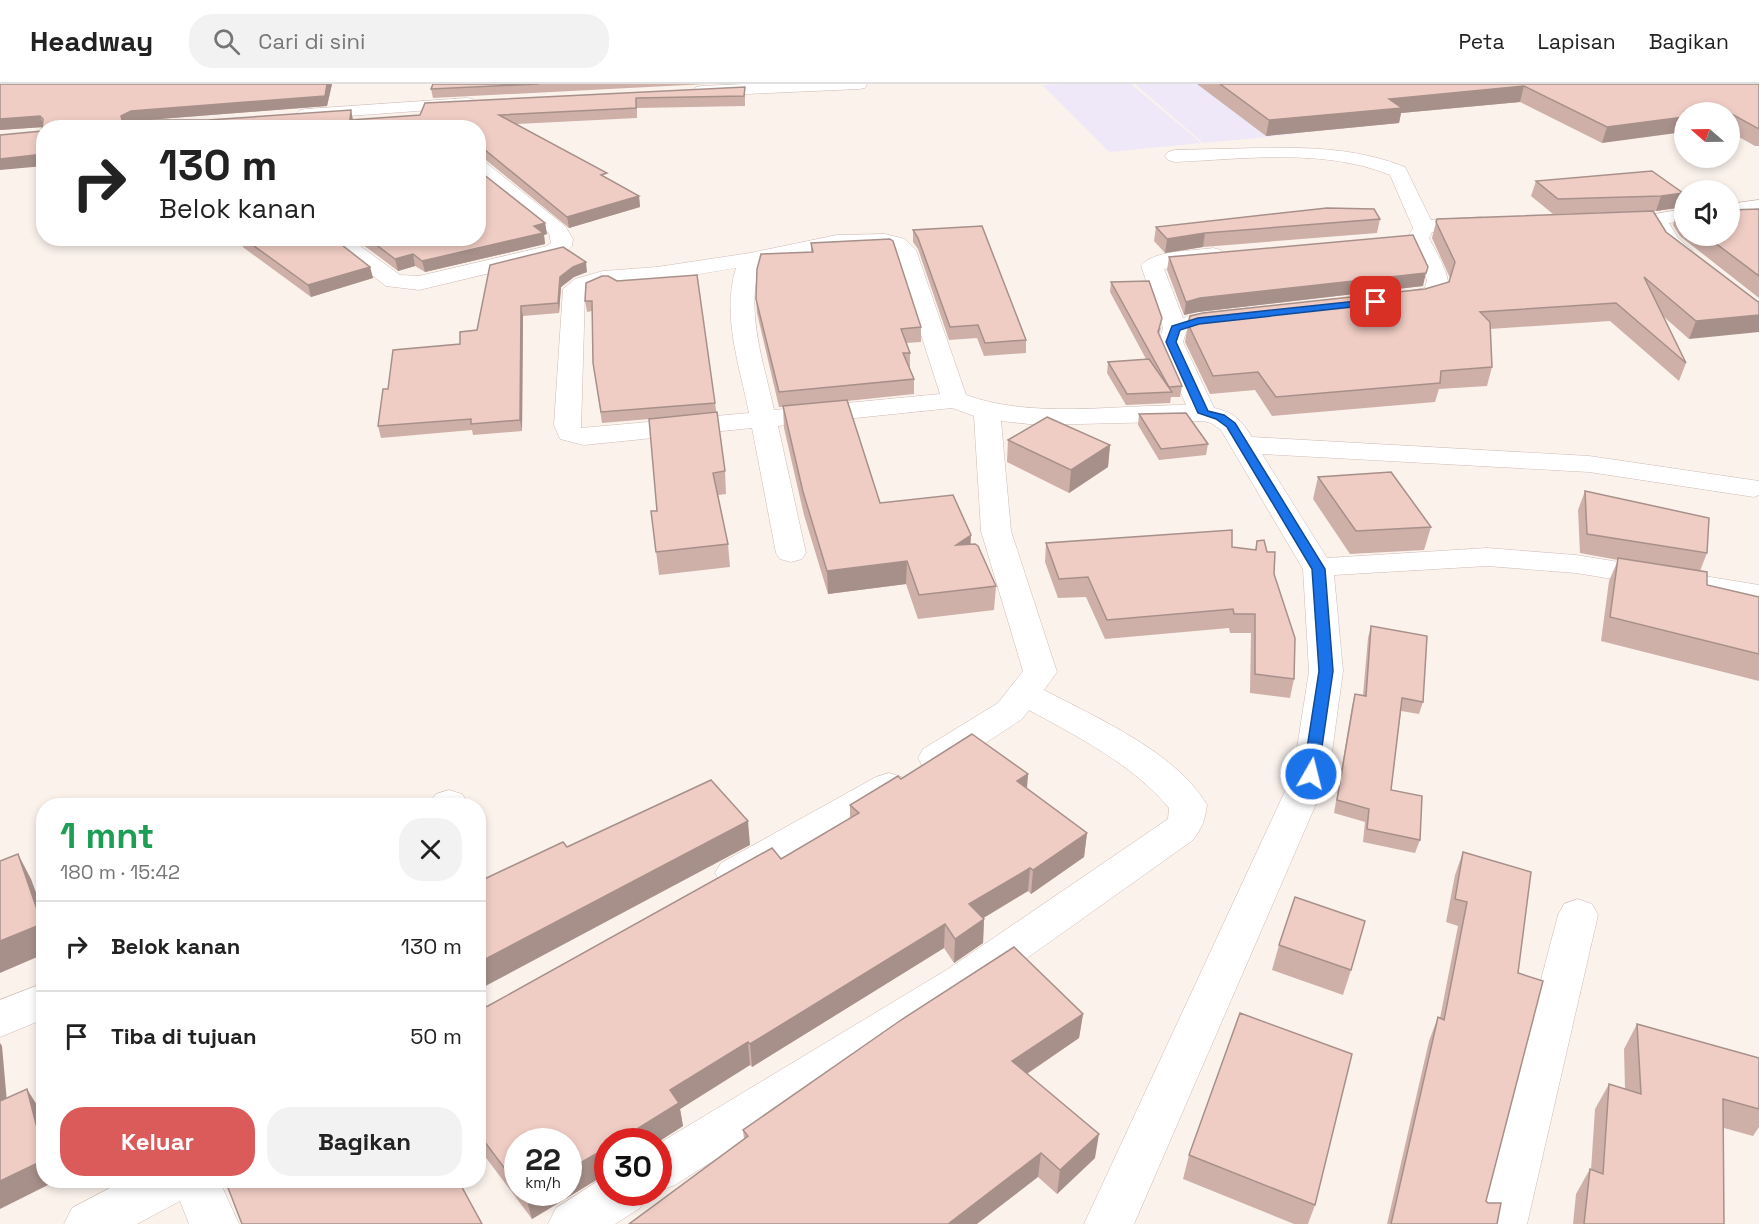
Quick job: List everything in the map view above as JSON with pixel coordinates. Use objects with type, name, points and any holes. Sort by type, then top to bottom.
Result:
[{"type":"street","points":[[428,105],[433,84]]},
{"type":"street","points":[[686,92],[859,84]]},
{"type":"street","points":[[286,116],[428,105],[458,111],[483,102]]},
{"type":"street","points":[[1175,156],[1320,154],[1380,163],[1398,171],[1413,235],[1438,280],[1436,292],[1420,297],[1373,302]]},
{"type":"street","points":[[345,246],[386,277],[405,283],[419,283],[554,251],[561,246],[562,239],[558,230],[486,172]]},
{"type":"street","points":[[1740,209],[1759,206]]},
{"type":"street","points":[[1633,220],[1674,216]]},
{"type":"street","points":[[1656,219],[1670,242],[1697,263]]},
{"type":"street","points":[[1413,235],[1437,225],[1506,223]]},
{"type":"street","points":[[954,400],[949,378],[916,289],[905,250],[885,240],[837,241],[750,260],[656,274],[602,278],[583,283],[574,289],[567,425],[569,433],[584,437],[954,400],[987,412],[1038,417],[1203,413],[1220,417],[1231,425],[1318,569],[1326,671],[1311,774],[1109,1224]]},
{"type":"street","points":[[1203,413],[1171,342],[1175,328],[1152,266],[1162,261],[1238,253]]},
{"type":"street","points":[[750,260],[744,279],[743,322],[791,553]]},
{"type":"street","points":[[1175,328],[1198,321],[1256,315]]},
{"type":"street","points":[[707,888],[853,808],[1010,711],[1040,672],[996,531],[987,412]]},
{"type":"street","points":[[1243,445],[1589,464],[1754,488]]},
{"type":"street","points":[[1318,569],[1337,565],[1406,560],[1487,557],[1576,564],[1759,594]]},
{"type":"street","points":[[672,1161],[963,981],[1180,830],[1186,822],[1188,805],[1159,775],[1093,730],[1023,693]]},
{"type":"street","points":[[1502,1224],[1578,915]]},
{"type":"street","points":[[0,1019],[36,1003]]},
{"type":"street","points":[[89,1224],[158,1188]]},
{"type":"street","points":[[198,1188],[214,1224]]},
{"type":"street","points":[[573,1224],[601,1206]]},
{"type":"shaded area","points":[[1131,84],[1201,143],[1109,152],[1042,85]]},
{"type":"shaded area","points":[[1135,84],[1231,84],[1297,134],[1203,143]]},
{"type":"building","points":[[0,84],[327,84],[325,96],[131,111],[121,116],[122,120],[43,120],[40,116],[0,119]]},
{"type":"building","points":[[433,84],[539,84],[431,89]]},
{"type":"building","points":[[1220,84],[1759,84],[1759,129],[1740,119],[1740,102],[1674,102],[1674,118],[1607,127],[1524,86],[1389,99],[1402,108],[1269,120]]},
{"type":"building","points":[[745,87],[744,96],[636,98],[636,108],[499,115],[607,173],[601,175],[639,196],[567,217],[486,151],[486,120],[350,120],[420,115],[425,103]]},
{"type":"building","points":[[351,110],[350,120],[208,120]]},
{"type":"building","points":[[36,132],[36,155],[0,159],[0,135]]},
{"type":"building","points":[[1652,171],[1674,187],[1674,194],[1558,199],[1536,181]]},
{"type":"building","points":[[486,176],[545,223],[534,226],[543,233],[422,261],[413,254],[395,259],[378,246],[486,246]]},
{"type":"building","points":[[1327,208],[1374,209],[1380,219],[1205,233],[1167,239],[1156,227]]},
{"type":"building","points":[[1759,209],[1759,276],[1719,246],[1740,246],[1740,210]]},
{"type":"building","points":[[1653,211],[1666,232],[1674,238],[1674,246],[1685,246],[1759,302],[1759,315],[1696,321],[1644,277],[1686,363],[1616,303],[1480,312],[1490,322],[1492,367],[1441,371],[1440,383],[1276,397],[1258,372],[1213,376],[1188,324],[1190,316],[1425,289],[1449,282],[1455,262],[1436,222],[1437,219]]},
{"type":"building","points":[[982,226],[1026,340],[985,343],[978,325],[950,327],[918,238],[913,230]]},
{"type":"building","points":[[1413,235],[1428,267],[1426,273],[1200,298],[1186,302],[1169,257]]},
{"type":"building","points":[[890,239],[893,241],[921,327],[901,329],[910,353],[903,353],[914,379],[779,392],[756,299],[757,269],[761,254],[813,252],[811,243]]},
{"type":"building","points":[[254,246],[343,246],[370,267],[308,285]]},
{"type":"building","points":[[563,247],[586,262],[573,267],[560,277],[558,303],[521,306],[520,420],[471,424],[471,419],[378,426],[383,389],[388,389],[393,350],[460,344],[460,332],[477,330],[490,265]]},
{"type":"building","points":[[697,275],[715,403],[601,412],[593,363],[592,301],[585,301],[586,283],[602,276],[608,276],[617,281]]},
{"type":"building","points":[[1149,281],[1162,318],[1158,332],[1182,386],[1169,387],[1111,282]]},
{"type":"building","points":[[1149,359],[1172,392],[1127,394],[1108,362]]},
{"type":"building","points":[[847,400],[880,503],[953,495],[971,535],[956,545],[975,544],[978,546],[996,586],[919,595],[907,561],[827,571],[803,492],[783,406]]},
{"type":"building","points":[[717,412],[725,471],[713,473],[728,544],[656,552],[651,511],[657,511],[649,419]]},
{"type":"building","points":[[1186,413],[1208,444],[1161,449],[1139,414]]},
{"type":"building","points":[[1047,417],[1110,445],[1071,470],[1008,440]]},
{"type":"building","points":[[1391,472],[1431,527],[1356,531],[1318,477]]},
{"type":"building","points":[[1585,491],[1709,518],[1707,553],[1587,534]]},
{"type":"building","points":[[1232,530],[1232,547],[1256,550],[1257,541],[1264,540],[1267,552],[1275,552],[1274,574],[1295,638],[1294,679],[1255,674],[1255,614],[1234,614],[1233,609],[1107,620],[1088,577],[1059,579],[1046,543]]},
{"type":"building","points":[[1618,558],[1707,572],[1707,585],[1759,597],[1759,654],[1610,617]]},
{"type":"building","points":[[1371,626],[1427,636],[1423,702],[1402,698],[1391,790],[1422,796],[1420,840],[1367,829],[1369,809],[1337,800],[1355,694],[1366,696]]},
{"type":"building","points":[[972,734],[1028,774],[1017,781],[1087,833],[1033,870],[1030,868],[969,904],[984,919],[955,939],[945,924],[750,1044],[748,1042],[670,1090],[679,1103],[639,1128],[594,1128],[594,1155],[582,1162],[582,1128],[504,1128],[504,1167],[486,1144],[486,1007],[772,848],[781,859],[859,813],[850,805],[898,776],[901,779]]},
{"type":"building","points":[[711,780],[748,821],[486,959],[486,878],[563,842],[567,847]]},
{"type":"building","points":[[1463,852],[1531,872],[1518,973],[1543,981],[1486,1201],[1501,1203],[1497,1224],[1391,1224],[1438,1017],[1444,1020],[1467,902],[1455,899]]},
{"type":"building","points":[[18,854],[36,906],[36,926],[0,941],[0,861]]},
{"type":"building","points":[[1295,897],[1365,921],[1351,970],[1279,945]]},
{"type":"building","points":[[1014,947],[1083,1014],[1012,1061],[1099,1134],[1060,1170],[1041,1153],[948,1224],[629,1224],[653,1206],[672,1206],[672,1192],[748,1136],[743,1130],[901,1020]]},
{"type":"building","points":[[1240,1013],[1352,1054],[1315,1205],[1189,1155]]},
{"type":"building","points":[[1637,1024],[1759,1058],[1759,1109],[1723,1099],[1724,1224],[1584,1224],[1590,1169],[1603,1174],[1609,1084],[1641,1094]]},
{"type":"building","points":[[27,1089],[36,1124],[36,1164],[0,1181],[0,1101]]},
{"type":"building","points":[[228,1188],[462,1188],[482,1224],[242,1224]]},
{"type":"route","points":[[1311,774],[1326,671],[1318,569],[1231,425],[1220,417],[1203,413],[1171,342],[1175,328],[1198,321],[1376,302]]}]
